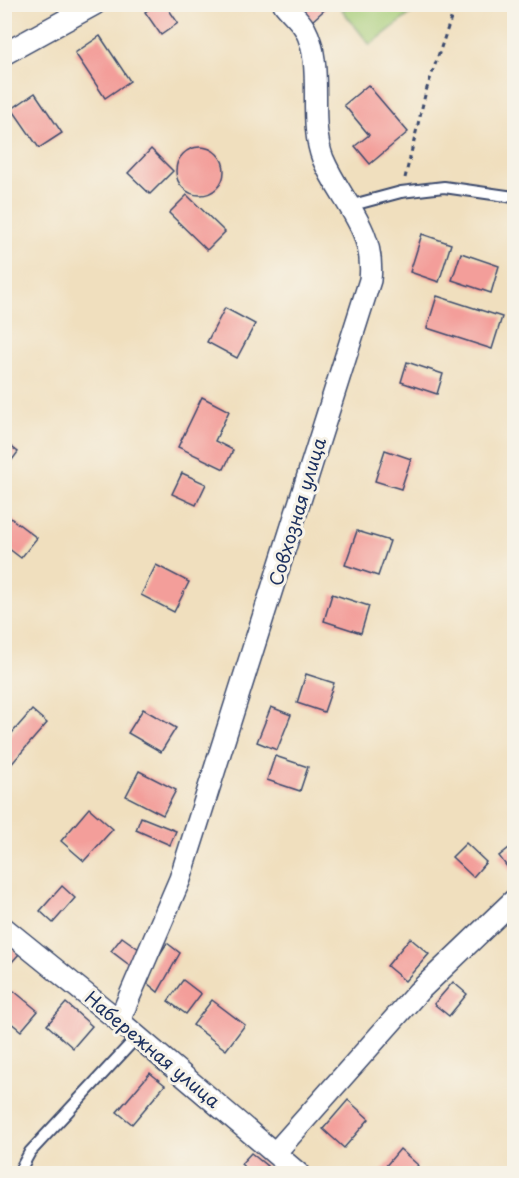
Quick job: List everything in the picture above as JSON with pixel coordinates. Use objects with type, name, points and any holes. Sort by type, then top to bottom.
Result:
[{"type":"street","points":[[4,54],[95,4]]},
{"type":"street","name":"Совхозная улица","points":[[119,1021],[180,879],[370,280],[372,267],[370,249],[323,159],[314,113],[315,65],[305,28],[284,4]]},
{"type":"street","points":[[275,1153],[418,992],[514,900]]},
{"type":"street","name":"Набережная улица","points":[[4,928],[119,1021],[299,1173]]},
{"type":"lane","points":[[349,206],[401,192],[444,187],[514,197]]},
{"type":"lane","points":[[18,1173],[30,1152],[137,1037]]},
{"type":"path","points":[[401,192],[426,91],[456,4]]},
{"type":"green space","points":[[350,4],[422,5],[370,45],[342,10]]},
{"type":"building","points":[[156,4],[165,4],[178,23],[161,35],[145,12]]},
{"type":"building","points":[[298,4],[331,4],[312,21]]},
{"type":"building","points":[[100,36],[130,81],[105,98],[75,53]]},
{"type":"building","points":[[368,85],[408,132],[370,164],[355,146],[369,135],[344,105]]},
{"type":"building","points":[[35,93],[62,133],[39,148],[12,109]]},
{"type":"building","points":[[195,147],[205,147],[217,154],[224,166],[224,176],[217,188],[205,195],[195,195],[180,184],[176,176],[176,166],[187,151]]},
{"type":"building","points":[[151,149],[173,171],[150,194],[128,173]]},
{"type":"building","points":[[187,195],[225,232],[207,250],[169,213]]},
{"type":"building","points":[[422,234],[451,244],[439,282],[410,272]]},
{"type":"building","points":[[461,253],[499,266],[491,293],[452,280]]},
{"type":"building","points":[[437,296],[502,317],[492,349],[427,328]]},
{"type":"building","points":[[225,308],[255,324],[237,358],[207,342]]},
{"type":"building","points":[[407,362],[443,374],[437,394],[401,382]]},
{"type":"building","points":[[202,397],[229,411],[215,441],[233,450],[224,469],[178,447]]},
{"type":"building","points":[[4,441],[18,452],[6,468],[4,467]]},
{"type":"building","points":[[385,450],[411,459],[401,489],[375,481]]},
{"type":"building","points":[[182,473],[206,484],[196,505],[172,494]]},
{"type":"building","points":[[4,513],[37,538],[21,558],[4,545]]},
{"type":"building","points":[[357,531],[390,541],[378,576],[345,565]]},
{"type":"building","points":[[156,565],[189,582],[174,612],[141,595]]},
{"type":"building","points":[[332,594],[369,606],[361,633],[324,621]]},
{"type":"building","points":[[306,674],[334,683],[324,712],[297,703]]},
{"type":"building","points":[[271,707],[291,715],[277,750],[257,742]]},
{"type":"building","points":[[143,709],[176,728],[161,752],[128,733]]},
{"type":"building","points":[[32,710],[47,723],[9,767],[5,763],[5,741]]},
{"type":"building","points":[[275,756],[308,767],[300,791],[267,780]]},
{"type":"building","points":[[139,771],[176,790],[163,815],[126,796]]},
{"type":"building","points":[[89,808],[113,829],[84,861],[61,841]]},
{"type":"building","points":[[141,817],[176,831],[170,845],[136,830]]},
{"type":"building","points":[[466,843],[486,862],[473,877],[452,857]]},
{"type":"building","points":[[509,848],[514,855],[514,869],[511,872],[499,856]]},
{"type":"building","points":[[62,886],[75,898],[53,923],[40,911]]},
{"type":"building","points":[[122,937],[143,952],[132,967],[111,951]]},
{"type":"building","points":[[410,938],[429,954],[405,981],[387,966]]},
{"type":"building","points":[[4,941],[19,954],[4,971]]},
{"type":"building","points":[[167,943],[180,953],[158,992],[147,983]]},
{"type":"building","points":[[183,980],[201,994],[186,1014],[168,1001]]},
{"type":"building","points":[[453,982],[467,994],[449,1016],[434,1004]]},
{"type":"building","points":[[14,991],[38,1011],[21,1031],[4,1017],[4,1002]]},
{"type":"building","points":[[212,1000],[245,1025],[226,1050],[193,1025]]},
{"type":"building","points":[[66,1003],[92,1026],[73,1048],[47,1025]]},
{"type":"building","points":[[150,1073],[165,1085],[132,1124],[117,1112]]},
{"type":"building","points":[[348,1100],[369,1119],[344,1148],[323,1129]]},
{"type":"building","points":[[400,1149],[418,1165],[411,1174],[379,1174]]},
{"type":"building","points":[[251,1153],[267,1166],[261,1174],[252,1174],[241,1164]]}]
